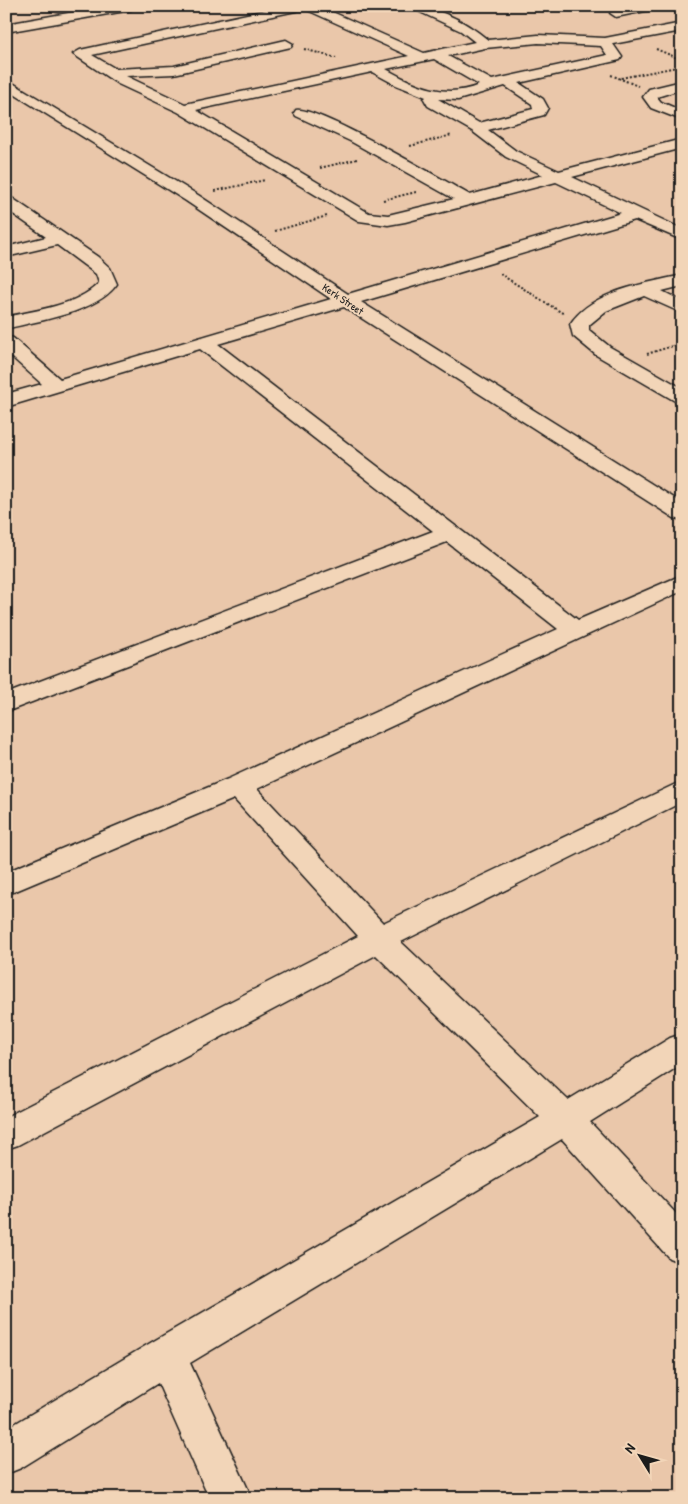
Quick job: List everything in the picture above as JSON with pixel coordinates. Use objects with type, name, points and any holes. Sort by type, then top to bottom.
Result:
[{"type":"street","points":[[6,28],[132,6]]},
{"type":"street","points":[[302,6],[80,54],[114,73],[123,81],[183,109],[296,174],[351,209],[372,219],[405,217],[682,143]]},
{"type":"street","points":[[309,6],[338,21],[422,57]]},
{"type":"street","points":[[412,6],[466,28],[485,44]]},
{"type":"street","points":[[616,14],[651,6]]},
{"type":"street","points":[[243,19],[256,27]]},
{"type":"street","points":[[183,109],[485,44],[538,39],[606,42],[682,27]]},
{"type":"street","points":[[270,35],[286,44]]},
{"type":"street","points":[[606,42],[615,57]]},
{"type":"street","points":[[114,73],[174,70],[286,44]]},
{"type":"street","points":[[372,67],[433,96],[468,94],[490,85],[656,49]]},
{"type":"street","points":[[437,55],[490,85]]},
{"type":"street","points":[[477,128],[539,112],[541,108],[538,102],[507,81]]},
{"type":"street","name":"Kerk Street","points":[[6,83],[192,198],[344,299],[682,513]]},
{"type":"street","points":[[682,85],[654,92],[651,94],[650,101],[682,116]]},
{"type":"street","points":[[433,96],[431,99],[433,103],[477,128],[511,154],[559,175],[682,235]]},
{"type":"street","points":[[301,112],[383,153],[468,200]]},
{"type":"street","points":[[6,201],[92,261],[104,272],[108,284],[104,290],[67,307],[6,323]]},
{"type":"street","points":[[6,401],[204,343],[344,299],[636,214]]},
{"type":"street","points":[[6,252],[59,239]]},
{"type":"street","points":[[682,280],[598,307],[589,313],[579,324],[580,332],[588,340],[623,364],[682,397]]},
{"type":"street","points":[[647,290],[682,308]]},
{"type":"street","points":[[6,342],[56,386]]},
{"type":"street","points":[[204,343],[576,631]]},
{"type":"street","points":[[6,704],[449,533]]},
{"type":"street","points":[[6,884],[238,786],[682,582]]},
{"type":"street","points":[[238,786],[379,939],[566,1120],[682,1246]]},
{"type":"street","points":[[6,1134],[379,939],[682,790]]},
{"type":"street","points":[[6,1453],[166,1355],[566,1120],[682,1048]]},
{"type":"street","points":[[166,1355],[231,1498]]},
{"type":"path","points":[[286,44],[372,67]]},
{"type":"path","points":[[656,49],[682,60]]},
{"type":"path","points":[[584,64],[654,92]]},
{"type":"path","points":[[620,78],[682,66]]},
{"type":"path","points":[[192,198],[238,185],[296,174],[383,153],[477,128]]},
{"type":"path","points":[[478,260],[579,324]]},
{"type":"path","points":[[623,364],[682,343]]}]
